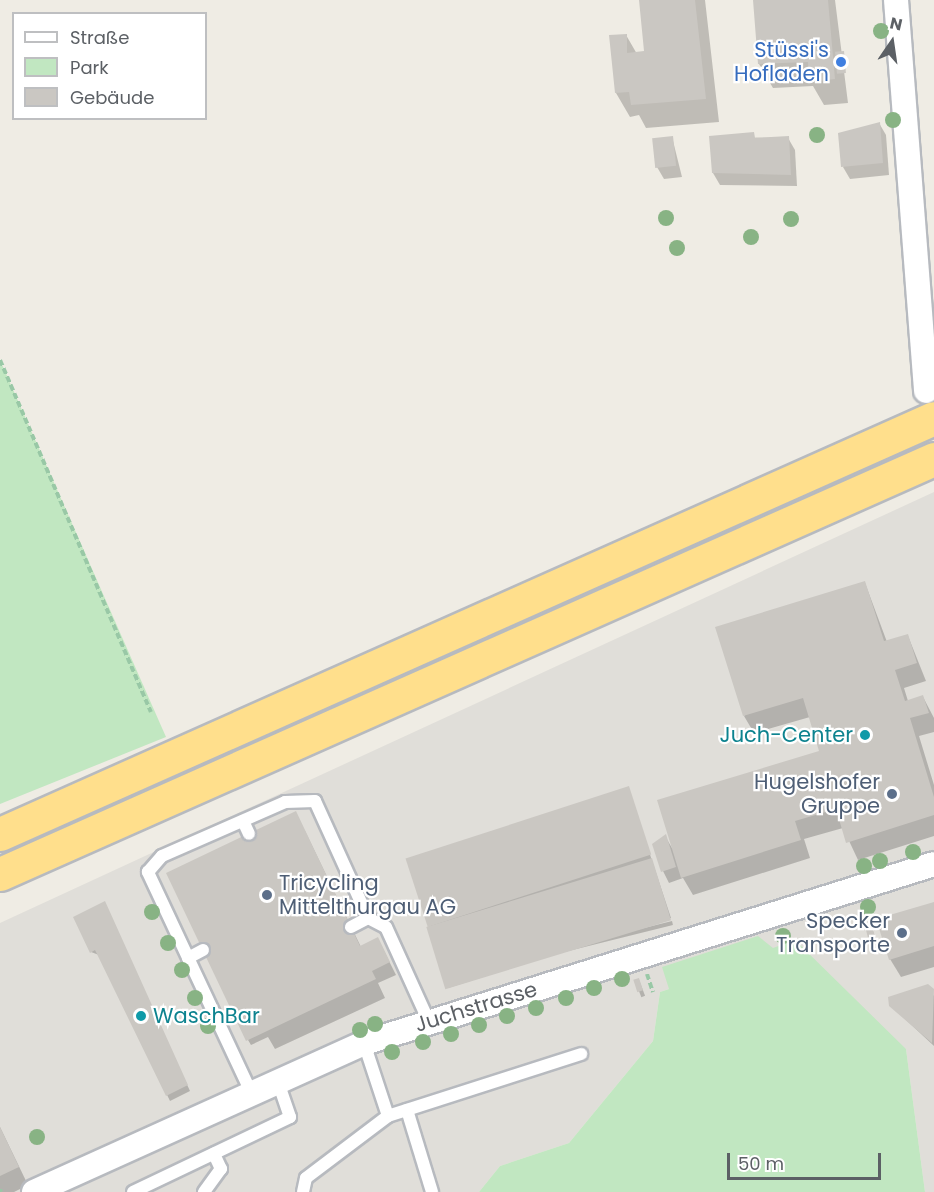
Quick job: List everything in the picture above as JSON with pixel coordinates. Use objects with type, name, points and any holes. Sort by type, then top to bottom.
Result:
[{"type":"highway","points":[[0,834],[930,404]]},
{"type":"highway","points":[[0,874],[934,459]]},
{"type":"street","points":[[896,0],[930,404]]},
{"type":"street","name":"Juchstrasse","points":[[34,1192],[250,1090],[364,1043],[934,864]]},
{"type":"lane","points":[[250,1090],[150,879],[150,865],[298,798],[315,801],[368,918],[386,927],[429,1022]]},
{"type":"lane","points":[[243,821],[249,834]]},
{"type":"lane","points":[[351,927],[368,918]]},
{"type":"lane","points":[[188,958],[203,950]]},
{"type":"lane","points":[[364,1043],[388,1116]]},
{"type":"lane","points":[[303,1192],[306,1178],[388,1116],[580,1054]]},
{"type":"lane","points":[[133,1192],[290,1117],[277,1079]]},
{"type":"lane","points":[[407,1110],[432,1192]]},
{"type":"lane","points":[[204,1192],[221,1169],[214,1154]]},
{"type":"path","points":[[0,360],[151,712]]},
{"type":"path","points":[[646,968],[653,992]]},
{"type":"shaded area","points":[[934,492],[934,1192],[925,1192],[906,1049],[669,989],[660,992],[653,1041],[569,1143],[500,1166],[479,1192],[0,1192],[0,923]]},
{"type":"green space","points":[[0,360],[166,737],[0,804]]},
{"type":"green space","points":[[758,936],[773,948],[795,940],[906,1049],[925,1192],[479,1192],[500,1166],[569,1143],[653,1041],[660,992],[669,989],[662,967]]},
{"type":"building","points":[[639,0],[695,0],[706,99],[631,105],[629,92],[615,93],[609,35],[627,34],[627,53],[644,51]]},
{"type":"building","points":[[753,0],[828,0],[835,79],[809,82],[808,62],[758,64]]},
{"type":"building","name":"Stüssi's Hofladen","points":[[844,51],[846,73],[837,74],[835,52]]},
{"type":"building","points":[[880,122],[883,163],[841,167],[838,133]]},
{"type":"building","points":[[754,132],[755,138],[789,136],[791,175],[712,173],[709,136]]},
{"type":"building","points":[[673,136],[676,166],[655,168],[652,138]]},
{"type":"building","name":"Juch-Center","points":[[865,581],[884,641],[908,634],[917,663],[895,670],[905,701],[923,695],[929,713],[910,718],[934,797],[934,815],[846,843],[836,809],[795,821],[801,840],[681,878],[657,800],[819,751],[803,698],[743,716],[715,627]]},
{"type":"building","points":[[629,786],[651,854],[428,927],[406,859]]},
{"type":"building","name":"Tricycling Mittelthurgau AG","points":[[296,811],[360,946],[378,937],[390,962],[372,971],[376,979],[246,1041],[166,873]]},
{"type":"building","points":[[666,834],[676,867],[661,872],[652,844]]},
{"type":"building","points":[[652,858],[671,920],[445,989],[426,927]]},
{"type":"building","name":"WaschBar","points":[[105,901],[188,1085],[166,1096],[95,950],[90,953],[73,917]]},
{"type":"building","points":[[934,902],[934,946],[889,960],[876,919]]},
{"type":"building","points":[[871,924],[875,936],[868,938],[865,926]]},
{"type":"building","points":[[639,978],[643,990],[637,992],[633,980]]},
{"type":"building","points":[[928,984],[934,989],[932,1043],[889,1006],[888,997]]},
{"type":"building","points":[[0,1127],[19,1167],[0,1176]]},
{"type":"place","name":"Stüssi's Hofladen","points":[[841,62]]},
{"type":"place","name":"Juch-Center","points":[[865,735]]},
{"type":"place","name":"Hugelshofer Gruppe","points":[[892,794]]},
{"type":"place","name":"Tricycling Mittelthurgau AG","points":[[267,895]]},
{"type":"place","name":"Specker Transporte","points":[[902,933]]},
{"type":"place","name":"WaschBar","points":[[141,1016]]}]
